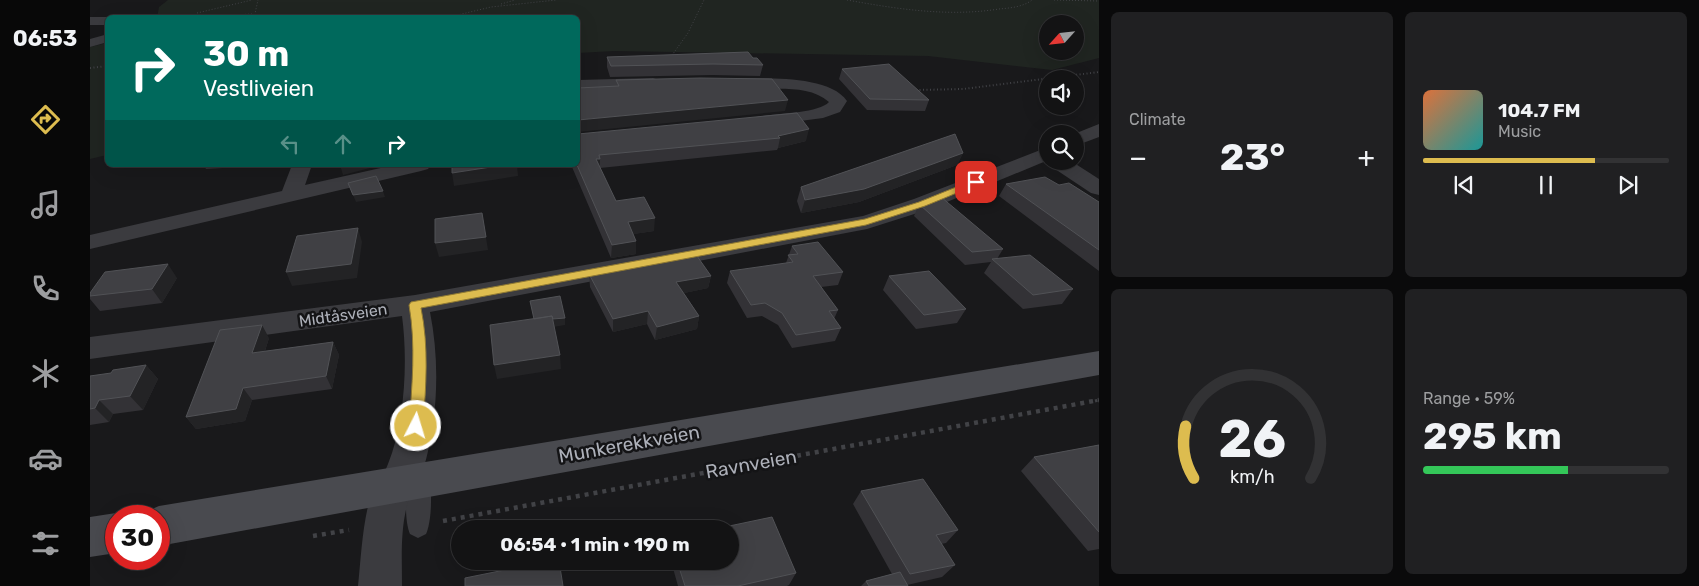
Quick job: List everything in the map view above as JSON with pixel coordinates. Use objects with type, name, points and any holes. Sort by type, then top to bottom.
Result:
[{"type":"main road","name":"Munkerekkveien","points":[[170,524],[307,502],[408,482],[1099,362]]},
{"type":"main road","points":[[90,537],[105,535]]},
{"type":"street","points":[[90,21],[105,21]]},
{"type":"street","points":[[90,43],[105,39]]},
{"type":"street","points":[[580,86],[684,82]]},
{"type":"street","points":[[719,82],[805,87],[825,92],[838,101],[834,108],[817,114],[744,122]]},
{"type":"street","points":[[1084,136],[1099,130]]},
{"type":"street","name":"Midtåsveien","points":[[90,348],[415,305],[866,222],[922,204],[1039,160]]},
{"type":"street","points":[[291,195],[301,167]]},
{"type":"street","points":[[90,242],[412,167]]},
{"type":"street","points":[[1071,170],[1099,188]]},
{"type":"street","points":[[380,586],[383,529],[389,500],[408,482],[406,469],[416,426],[420,380],[418,324],[415,305]]},
{"type":"lane","points":[[408,482],[418,526]]},
{"type":"path","points":[[190,15],[252,0]]},
{"type":"path","points":[[190,15],[254,14],[258,0]]},
{"type":"path","points":[[458,15],[515,0]]},
{"type":"path","points":[[491,7],[556,0]]},
{"type":"path","points":[[684,82],[670,62],[670,55],[688,33],[704,0]]},
{"type":"path","points":[[847,0],[911,10],[961,12],[998,9],[1027,4],[1032,0]]},
{"type":"path","points":[[1054,0],[1099,1]]},
{"type":"path","points":[[90,68],[105,66]]},
{"type":"path","points":[[912,90],[963,89],[1099,72]]},
{"type":"path","name":"Ravnveien","points":[[418,526],[1099,400]]},
{"type":"shaded area","points":[[168,0],[1099,0],[1099,58],[1052,70],[928,56],[614,51],[580,53],[580,15],[158,15],[159,7]]},
{"type":"shaded area","points":[[105,43],[105,155],[90,159],[90,47]]},
{"type":"building","points":[[748,52],[763,65],[611,66],[607,57]]},
{"type":"building","points":[[889,64],[929,100],[870,99],[842,69]]},
{"type":"building","points":[[772,79],[788,100],[580,120],[580,88],[619,86],[616,80]]},
{"type":"building","points":[[797,113],[809,129],[778,136],[780,138],[599,155],[600,159],[596,159],[616,201],[644,197],[655,218],[628,222],[636,241],[612,245],[578,167],[580,167],[580,134]]},
{"type":"building","points":[[955,134],[963,153],[864,189],[805,200],[801,187]]},
{"type":"building","points":[[452,167],[491,167],[452,173]]},
{"type":"building","points":[[376,176],[383,191],[353,195],[348,183]]},
{"type":"building","points":[[1045,177],[1059,185],[1069,183],[1099,202],[1099,250],[1006,184]]},
{"type":"building","points":[[941,197],[1003,249],[972,252],[919,204]]},
{"type":"building","points":[[482,213],[486,237],[435,243],[435,219]]},
{"type":"building","points":[[358,228],[351,264],[286,272],[297,236]]},
{"type":"building","points":[[818,242],[843,272],[813,276],[838,310],[829,311],[841,328],[796,335],[782,313],[765,303],[751,305],[730,271],[793,262],[788,255],[798,254],[792,246]]},
{"type":"building","points":[[1030,255],[1073,289],[1033,295],[992,259]]},
{"type":"building","points":[[697,256],[711,276],[676,282],[699,316],[657,327],[648,311],[613,319],[589,274],[645,260],[647,265]]},
{"type":"building","points":[[168,264],[152,289],[90,296],[90,293],[105,272]]},
{"type":"building","points":[[929,271],[966,309],[924,315],[889,276]]},
{"type":"building","points":[[560,296],[565,318],[553,319],[552,316],[534,319],[530,301]]},
{"type":"building","points":[[552,316],[560,355],[494,365],[490,325]]},
{"type":"building","points":[[262,325],[252,353],[333,342],[326,376],[243,388],[236,409],[186,417],[220,330]]},
{"type":"building","points":[[146,365],[130,396],[99,400],[95,408],[90,409],[90,376]]},
{"type":"building","points":[[1099,445],[1099,532],[1034,457]]},
{"type":"building","points":[[923,479],[958,530],[936,535],[955,565],[910,574],[861,491]]},
{"type":"building","points":[[772,517],[796,573],[738,586],[685,586],[680,570],[739,570],[739,524]]},
{"type":"building","points":[[505,570],[560,570],[563,586],[465,586],[465,578]]},
{"type":"building","points":[[900,572],[908,586],[869,586],[866,581]]},
{"type":"route","points":[[416,426],[420,380],[418,324],[415,305],[866,222],[890,216],[976,182]]}]
